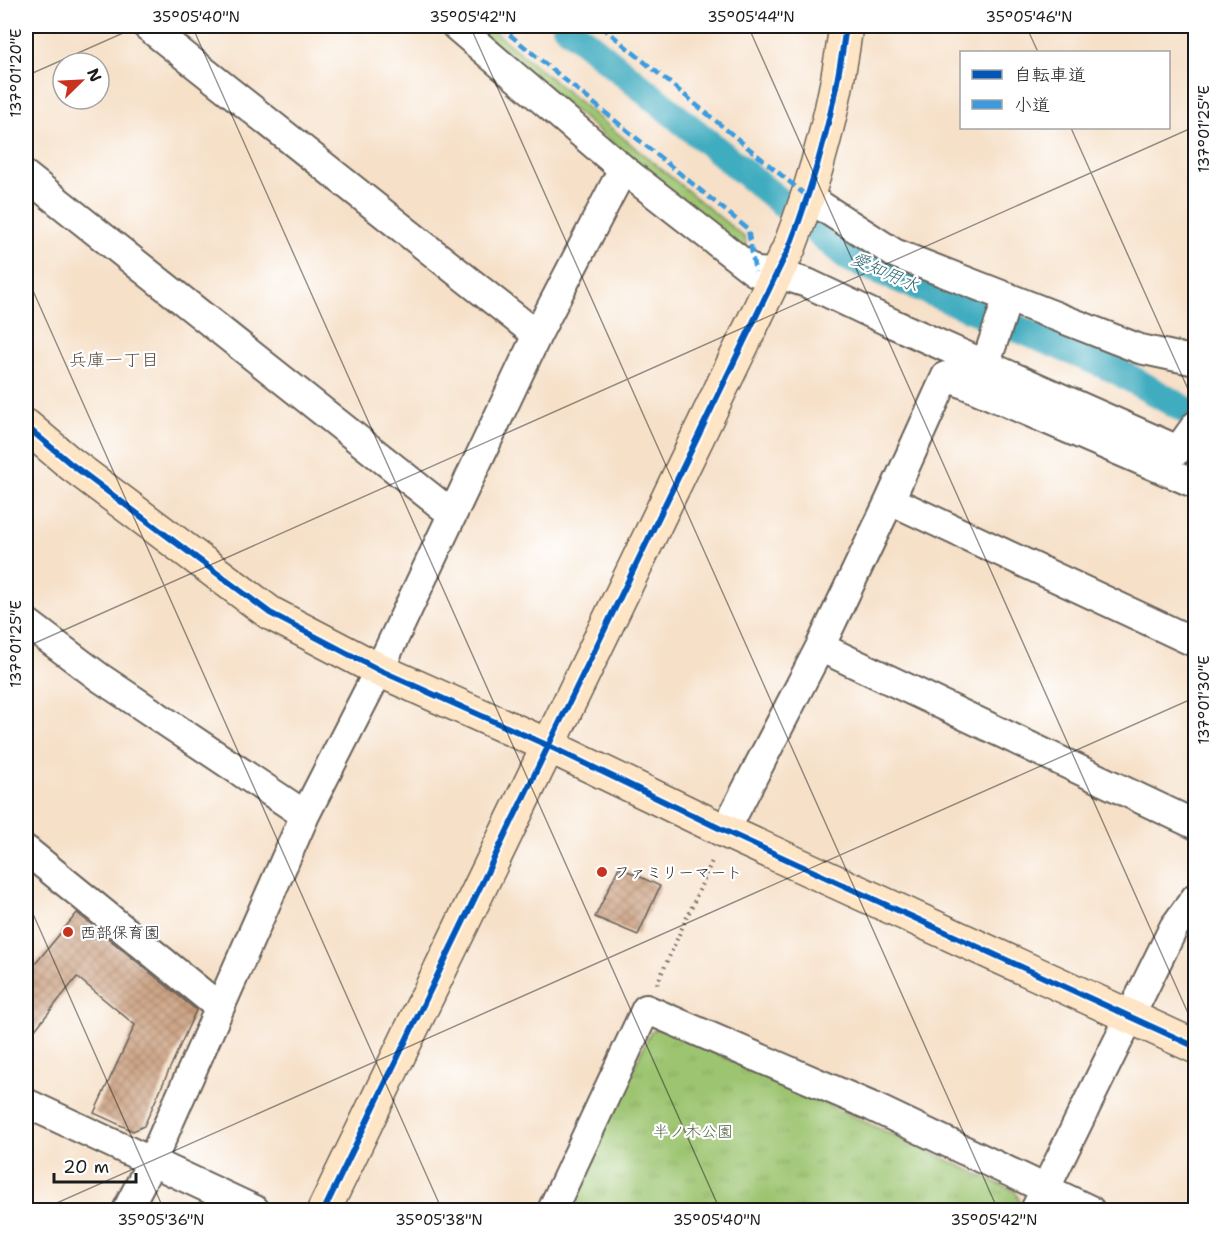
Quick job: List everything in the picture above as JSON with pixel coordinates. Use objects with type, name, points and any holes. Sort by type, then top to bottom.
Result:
[{"type":"street","points":[[147,26],[537,336]]},
{"type":"street","points":[[456,26],[623,169],[755,272],[782,260]]},
{"type":"street","points":[[324,1210],[782,260],[809,198],[830,122],[840,76],[846,26]]},
{"type":"street","points":[[127,1210],[151,1163],[305,815],[379,670],[537,336],[623,169]]},
{"type":"street","points":[[26,176],[452,514]]},
{"type":"street","points":[[809,198],[894,253],[1140,349],[1196,361]]},
{"type":"street","points":[[782,260],[807,283],[1178,450],[1196,425]]},
{"type":"street","points":[[986,363],[1008,297]]},
{"type":"street","points":[[725,831],[820,647],[946,376],[1196,484]]},
{"type":"street","points":[[26,426],[71,464],[270,613],[379,670],[549,746],[725,831],[1196,1047]]},
{"type":"street","points":[[890,500],[1196,643]]},
{"type":"street","points":[[26,622],[99,677],[305,815]]},
{"type":"street","points":[[820,647],[1196,825]]},
{"type":"street","points":[[26,850],[219,1007]]},
{"type":"street","points":[[1040,1200],[1174,927],[1196,897]]},
{"type":"street","points":[[552,1210],[646,1009],[873,1107],[1040,1200],[1090,1210]]},
{"type":"street","points":[[26,1103],[255,1210]]},
{"type":"path","points":[[646,1009],[725,831]]},
{"type":"green space","points":[[474,26],[487,26],[745,238],[747,252],[741,251]]},
{"type":"green space","name":"半ノ木公園","points":[[661,1028],[1015,1191],[1021,1204],[1018,1210],[566,1210],[651,1031]]},
{"type":"building","points":[[619,867],[660,886],[638,935],[595,917]]},
{"type":"building","points":[[77,913],[196,1010],[144,1126],[133,1131],[94,1113],[135,1025],[77,977],[26,1041],[26,975]]},
{"type":"waterway","name":"愛知用水","points":[[566,26],[849,258],[1114,369],[1187,411]]},
{"type":"marked path","points":[[499,26],[748,229],[755,272]]},
{"type":"marked path","points":[[601,26],[809,198]]},
{"type":"cycle path","points":[[324,1210],[789,248],[824,139],[837,83],[846,26]]},
{"type":"cycle path","points":[[26,426],[71,464],[270,613],[379,670],[549,746],[725,831],[1196,1047]]},
{"type":"place","name":"ファミリーマート","points":[[602,872]]},
{"type":"place","name":"西部保育園","points":[[68,932]]},
{"type":"district","name":"兵庫一丁目","points":[[114,360]]}]
